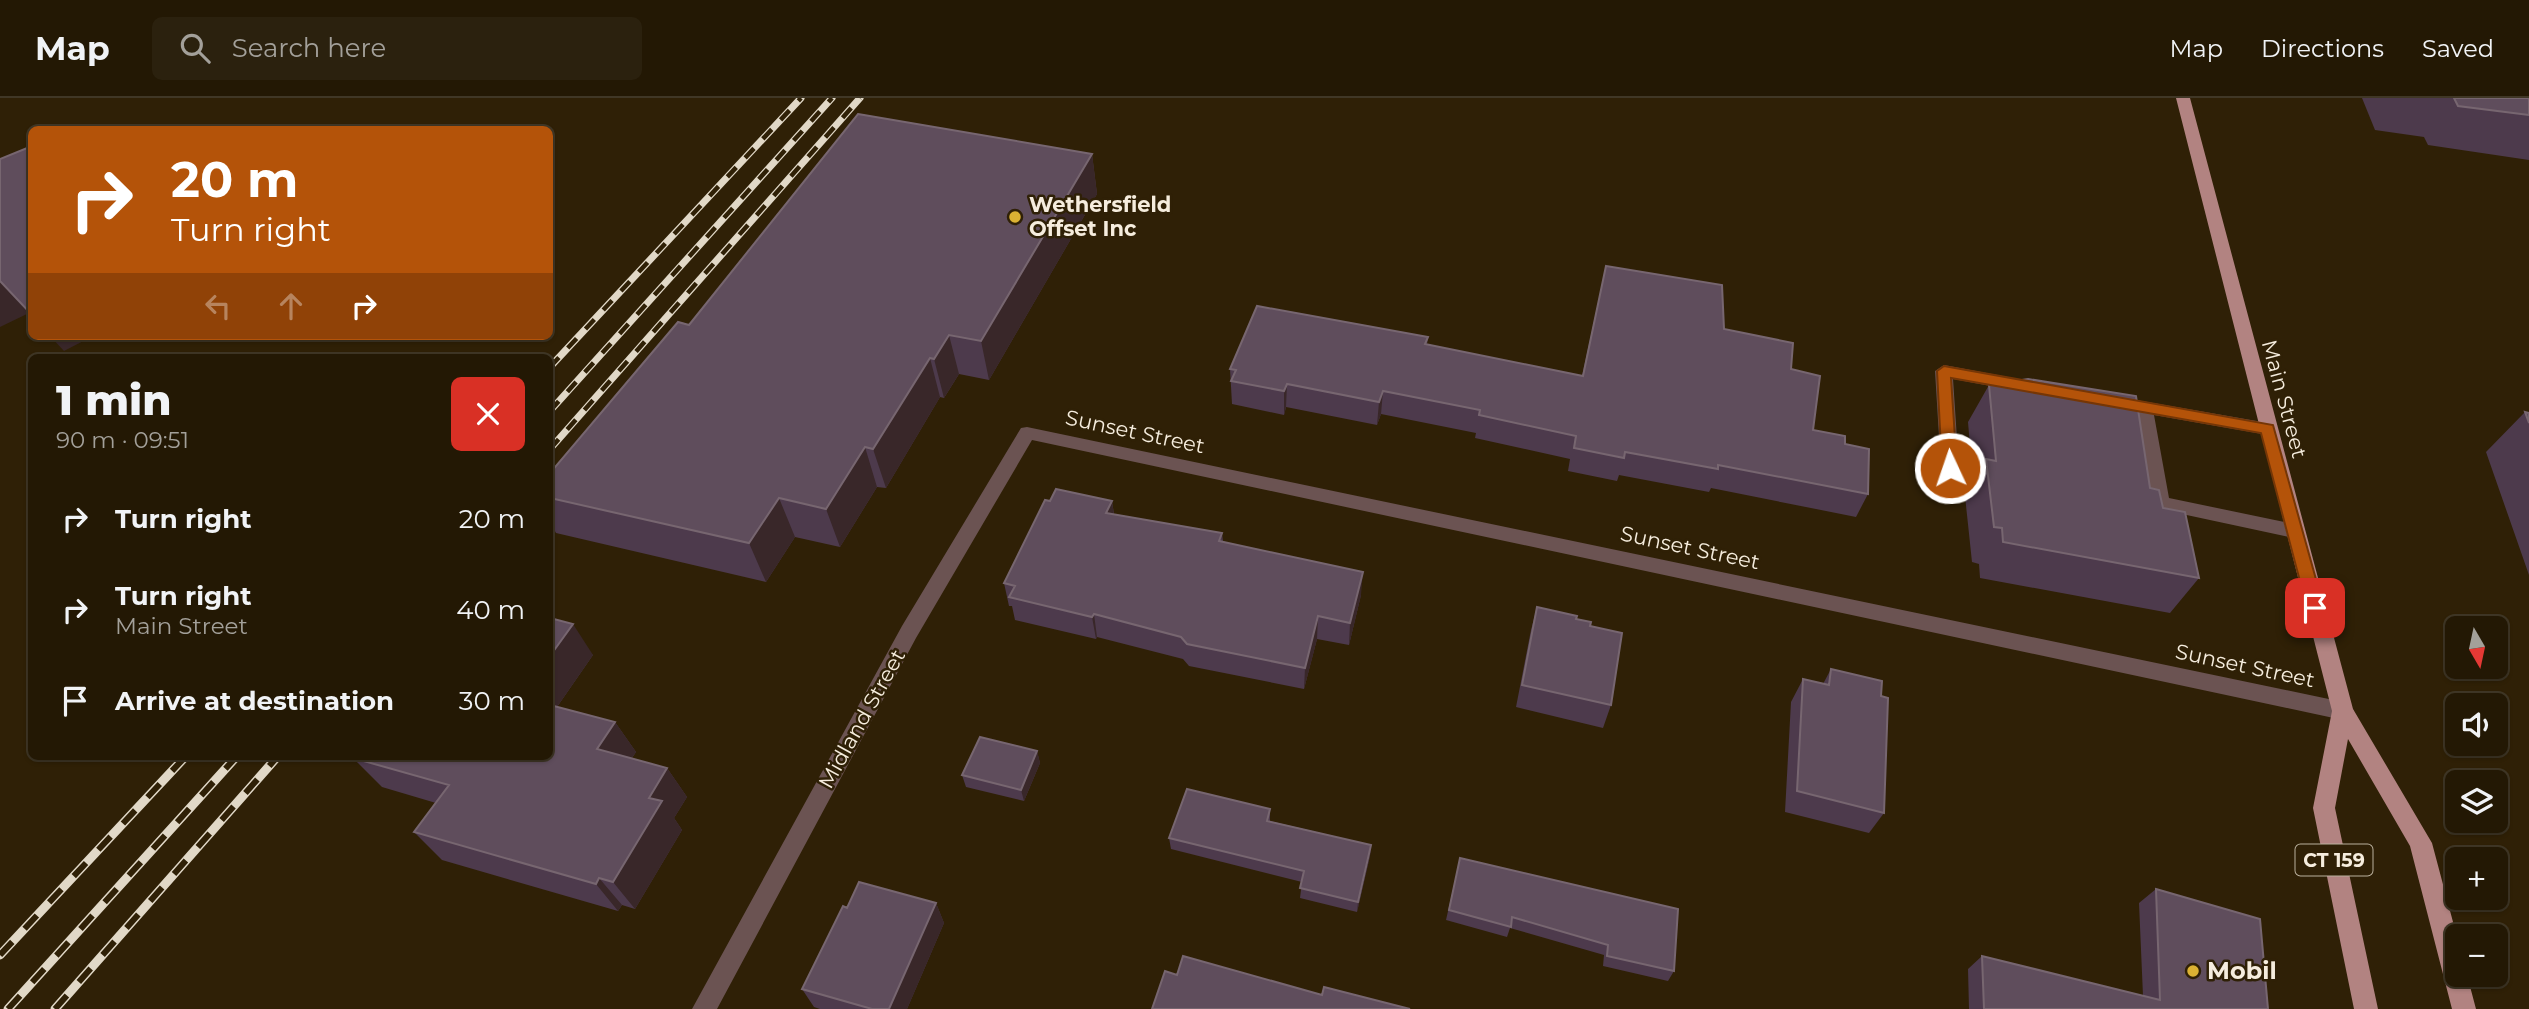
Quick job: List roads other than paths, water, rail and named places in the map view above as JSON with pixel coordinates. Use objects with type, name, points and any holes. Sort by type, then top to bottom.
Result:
[{"type":"main road","name":"Main Street","points":[[2183,98],[2267,429],[2343,711]]},
{"type":"main road","name":"CT 159","points":[[2343,711],[2324,808],[2366,1009]]},
{"type":"main road","name":"CT 159","points":[[2343,711],[2421,843],[2464,1009]]},
{"type":"street","points":[[1950,468],[1944,371],[2051,391]]},
{"type":"street","points":[[2091,398],[2267,429]]},
{"type":"street","points":[[2144,408],[2161,503],[2294,531]]},
{"type":"street","name":"Sunset Street","points":[[1027,433],[2343,711]]},
{"type":"street","name":"Midland Street","points":[[704,1009],[909,632],[1027,433]]},
{"type":"railway","points":[[553,364],[801,98]]},
{"type":"railway","points":[[553,408],[832,98]]},
{"type":"railway","points":[[553,446],[860,98]]},
{"type":"railway","points":[[0,955],[182,760]]},
{"type":"railway","points":[[8,1009],[233,760]]},
{"type":"railway","points":[[55,1009],[274,760]]},
{"type":"place","name":"Wethersfield Offset Inc","points":[[1015,217]]},
{"type":"place","name":"Mobil","points":[[2193,971]]}]
